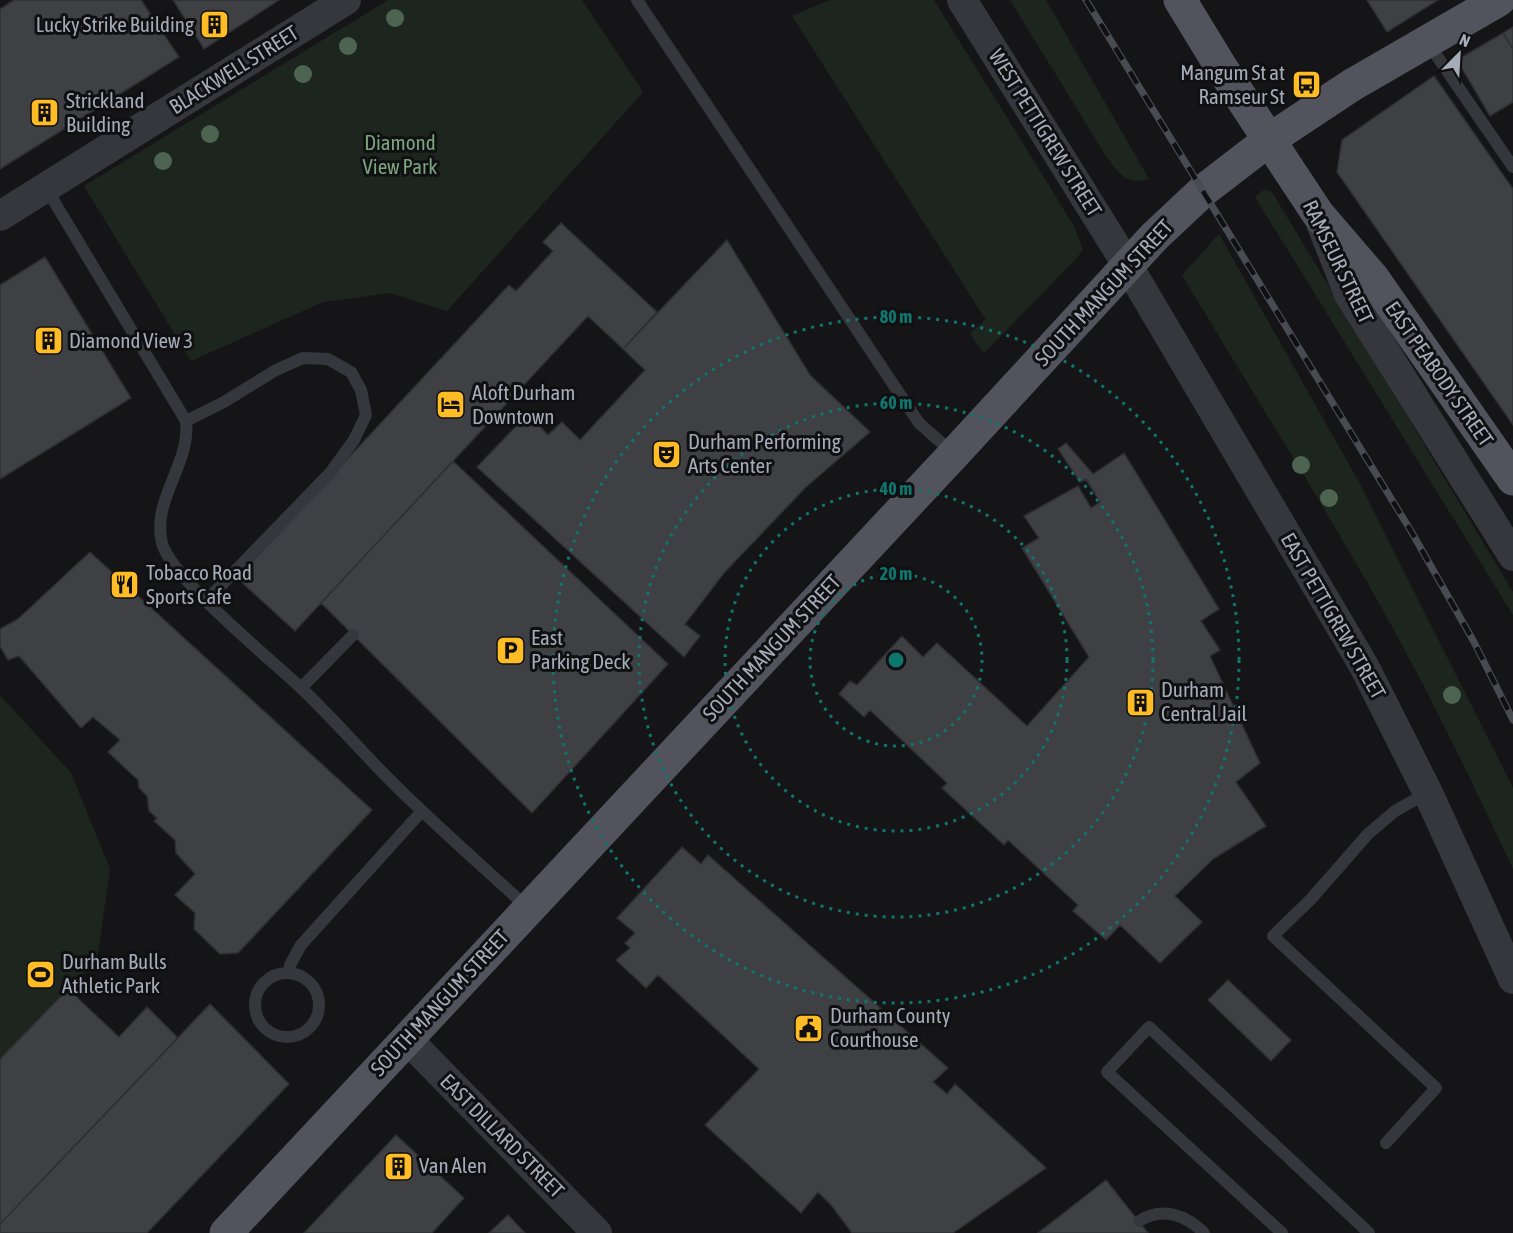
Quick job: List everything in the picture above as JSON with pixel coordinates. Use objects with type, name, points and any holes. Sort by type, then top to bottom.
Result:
[{"type":"main road","name":"RAMSEUR STREET","points":[[1180,0],[1221,67],[1318,214]]},
{"type":"main road","name":"SOUTH MANGUM STREET","points":[[226,1233],[1154,237],[1203,190],[1269,140],[1352,85],[1499,0]]},
{"type":"main road","name":"EAST PEABODY STREET","points":[[1318,214],[1373,278],[1513,479]]},
{"type":"street","name":"BLACKWELL STREET","points":[[0,216],[346,0]]},
{"type":"street","name":"WEST PETTIGREW STREET","points":[[962,0],[1128,266]]},
{"type":"street","name":"RAMSEUR STREET","points":[[1318,214],[1349,294],[1513,555]]},
{"type":"street","name":"EAST PETTIGREW STREET","points":[[1128,266],[1364,666],[1428,793],[1513,979]]},
{"type":"street","name":"EAST DILLARD STREET","points":[[407,1039],[597,1233]]},
{"type":"lane","points":[[637,0],[918,423],[954,454]]},
{"type":"lane","points":[[1427,42],[1513,167]]},
{"type":"lane","points":[[46,188],[186,421],[188,434],[183,457],[162,509],[159,526],[162,546],[173,564],[207,600],[301,688],[422,811],[529,908]]},
{"type":"lane","points":[[186,421],[224,402],[276,370],[303,358],[328,359],[351,372],[361,390],[366,415],[354,440],[330,473],[207,600]]},
{"type":"lane","points":[[301,688],[353,635]]},
{"type":"lane","points":[[1386,1143],[1436,1088],[1273,936],[1311,899],[1368,834],[1395,811],[1428,793]]},
{"type":"lane","points":[[289,973],[301,945],[422,811]]},
{"type":"lane","points":[[289,973],[308,981],[315,990],[318,1011],[315,1021],[308,1029],[299,1035],[289,1037],[278,1036],[261,1024],[256,1015],[255,1005],[256,995],[269,978],[289,973]]},
{"type":"lane","points":[[1282,1233],[1107,1072],[1149,1027],[1369,1233]]},
{"type":"lane","points":[[1139,1221],[1149,1215],[1168,1213],[1192,1222],[1204,1233]]},
{"type":"green space","name":"Diamond View Park","points":[[388,0],[582,0],[643,92],[447,311],[390,293],[323,302],[191,361],[84,186]]},
{"type":"green space","points":[[830,0],[934,0],[1074,226],[1083,250],[984,353],[974,341],[971,332],[986,320],[792,16]]},
{"type":"green space","points":[[1010,0],[1046,0],[1149,179],[1128,179],[1115,168]]},
{"type":"green space","points":[[1265,189],[1272,192],[1513,592],[1513,615],[1255,197]]},
{"type":"green space","points":[[1219,234],[1360,484],[1513,788],[1513,869],[1417,673],[1376,598],[1182,275]]},
{"type":"green space","name":"Durham Bulls Athletic Park","points":[[0,695],[71,773],[110,869],[97,960],[68,989],[119,1037],[147,1007],[178,1038],[210,1004],[289,1084],[147,1233],[0,1233]]},
{"type":"building","name":"Strickland Building","points":[[14,0],[141,0],[179,57],[0,169],[0,9]]},
{"type":"building","name":"Lucky Strike Building","points":[[173,0],[279,0],[204,49]]},
{"type":"building","points":[[1367,0],[1438,0],[1387,32]]},
{"type":"building","points":[[1513,27],[1513,49],[1503,33]]},
{"type":"building","points":[[1503,33],[1513,49],[1513,102],[1490,116],[1457,60]]},
{"type":"building","points":[[1434,76],[1513,189],[1513,425],[1337,172],[1342,140]]},
{"type":"building","name":"Aloft Durham Downtown","points":[[561,223],[657,312],[623,349],[588,316],[295,631],[237,578],[509,285],[516,291],[553,251],[543,242]]},
{"type":"building","name":"Durham Performing Arts Center","points":[[727,240],[810,375],[870,432],[806,487],[724,573],[685,624],[700,636],[684,657],[477,467],[528,414],[548,435],[562,422],[580,440],[645,370],[623,349]]},
{"type":"building","name":"Diamond View 3","points":[[45,257],[131,398],[0,479],[0,285]]},
{"type":"building","name":"Durham Central Jail","points":[[1066,443],[1093,474],[1124,453],[1219,609],[1201,621],[1220,650],[1210,656],[1260,763],[1236,782],[1266,826],[1213,859],[1175,896],[1202,922],[1160,963],[1120,925],[1106,940],[1073,911],[1078,905],[1008,840],[1004,845],[942,788],[947,783],[870,710],[864,717],[839,694],[850,681],[857,685],[902,636],[923,657],[937,643],[1027,726],[1089,657],[1022,548],[1039,538],[1024,516],[1078,486],[1091,508],[1100,502],[1086,479],[1080,482],[1058,449]]},
{"type":"building","name":"East Parking Deck","points":[[453,461],[668,664],[532,813],[321,603]]},
{"type":"building","points":[[90,552],[372,810],[238,953],[220,954],[194,929],[195,913],[175,895],[195,874],[176,853],[175,840],[154,821],[157,818],[149,811],[147,796],[139,788],[138,780],[108,752],[120,740],[93,717],[81,728],[19,656],[8,660],[0,646],[0,629],[18,619]]},
{"type":"building","name":"Durham County Courthouse","points":[[682,847],[701,864],[708,855],[948,1068],[933,1082],[947,1094],[955,1084],[1046,1168],[953,1233],[852,1233],[832,1206],[818,1192],[801,1213],[705,1125],[759,1069],[658,975],[646,988],[616,960],[630,948],[625,943],[635,933],[617,918]]},
{"type":"building","points":[[1228,980],[1291,1040],[1271,1061],[1208,1000]]},
{"type":"building","points":[[68,989],[119,1037],[147,1007],[178,1038],[0,1224],[0,1059]]},
{"type":"building","points":[[210,1004],[289,1084],[147,1233],[0,1233],[0,1224]]},
{"type":"building","name":"Van Alen","points":[[396,1135],[464,1198],[432,1233],[304,1233]]},
{"type":"building","points":[[1106,1180],[1148,1233],[1038,1233]]},
{"type":"building","name":"Van Alen","points":[[508,1215],[525,1233],[489,1233]]},
{"type":"railway","points":[[1086,0],[1411,531],[1474,642],[1513,720]]},
{"type":"place","name":"Lucky Strike Building","points":[[215,25]]},
{"type":"place","name":"Mangum St at Ramseur St","points":[[1306,85]]},
{"type":"place","name":"Strickland Building","points":[[45,113]]},
{"type":"place","name":"Diamond View 3","points":[[48,341]]},
{"type":"place","name":"Aloft Durham Downtown","points":[[451,405]]},
{"type":"place","name":"Durham Performing Arts Center","points":[[667,454]]},
{"type":"place","name":"Tobacco Road Sports Cafe","points":[[125,585]]},
{"type":"place","name":"East Parking Deck","points":[[510,650]]},
{"type":"place","name":"Durham Central Jail","points":[[1140,702]]},
{"type":"place","name":"Durham Bulls Athletic Park","points":[[41,974]]},
{"type":"place","name":"Durham County Courthouse","points":[[809,1028]]},
{"type":"place","name":"Van Alen","points":[[398,1166]]}]
